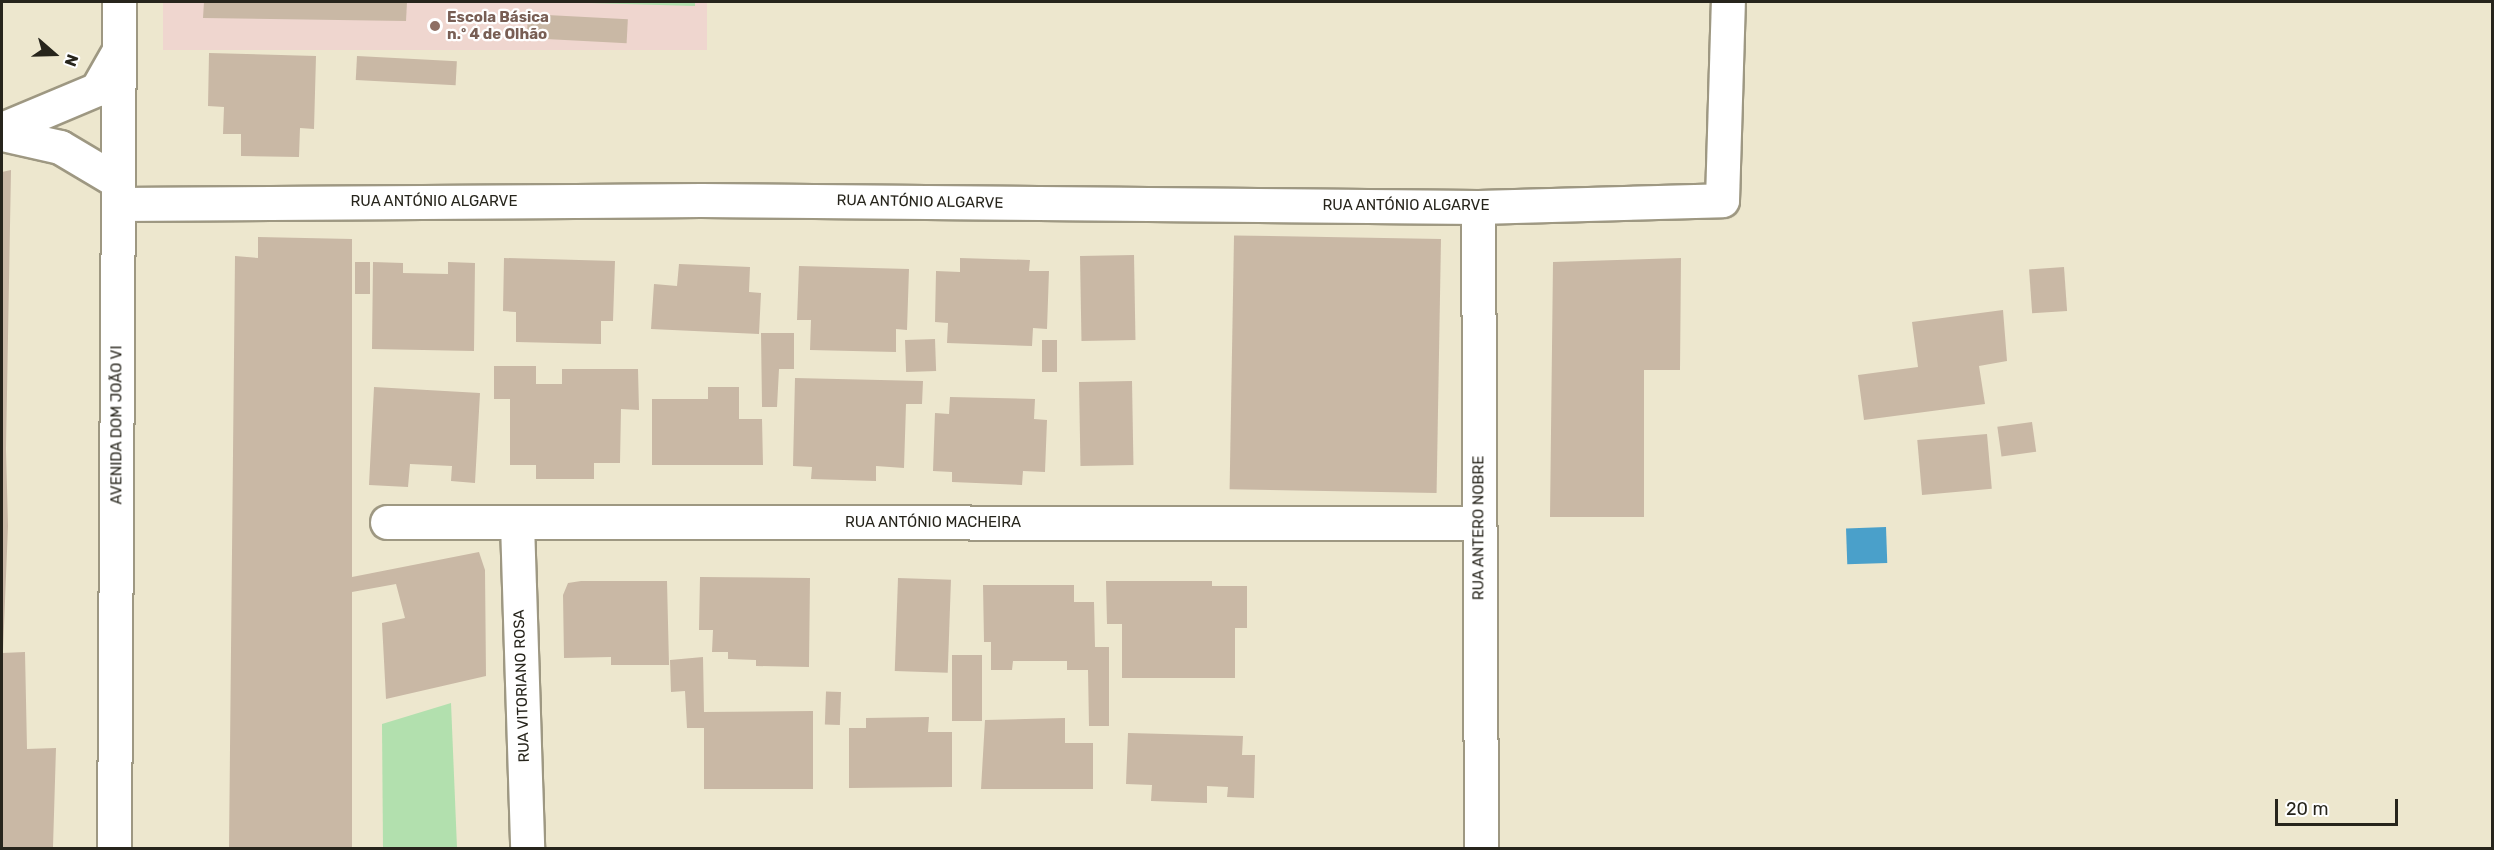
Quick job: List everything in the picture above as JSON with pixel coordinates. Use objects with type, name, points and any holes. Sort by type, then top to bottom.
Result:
[{"type":"street","name":"AVENIDA DOM JOÃO VI","points":[[114,849],[119,2]]},
{"type":"street","name":"RUA ANTÓNIO ALGARVE","points":[[118,192],[1478,207],[1722,200],[1728,2]]},
{"type":"street","points":[[2,129],[98,90],[118,52]]},
{"type":"street","points":[[2,135],[60,147],[118,192]]},
{"type":"street","name":"RUA ANTERO NOBRE","points":[[1478,207],[1481,849]]},
{"type":"street","name":"RUA ANTÓNIO MACHEIRA","points":[[387,522],[1479,523]]},
{"type":"street","name":"RUA VITORIANO ROSA","points":[[517,523],[527,849]]},
{"type":"shaded area","name":"Escola Básica n.º 4 de Olhão","points":[[163,2],[707,2],[707,50],[163,50]]},
{"type":"green space","points":[[554,2],[695,2],[695,6]]},
{"type":"green space","points":[[451,703],[457,848],[383,848],[382,724]]},
{"type":"water","points":[[1886,527],[1887,563],[1847,564],[1846,528]]},
{"type":"building","points":[[204,2],[407,2],[406,21],[203,18]]},
{"type":"building","points":[[528,14],[628,19],[627,43],[527,38]]},
{"type":"building","points":[[209,53],[316,56],[314,129],[300,128],[299,157],[241,156],[241,134],[223,134],[224,107],[208,106]]},
{"type":"building","points":[[357,56],[457,61],[456,85],[356,80]]},
{"type":"building","points":[[11,170],[6,449],[8,526],[3,651],[2,172]]},
{"type":"building","points":[[1234,235],[1441,239],[1437,493],[1230,489]]},
{"type":"building","points":[[258,237],[352,239],[352,577],[479,552],[485,570],[486,676],[386,699],[382,623],[405,618],[396,584],[352,592],[352,848],[229,848],[235,256],[258,258]]},
{"type":"building","points":[[1134,255],[1135,340],[1081,341],[1080,256]]},
{"type":"building","points":[[504,258],[615,261],[613,321],[601,321],[601,344],[516,342],[516,312],[503,311]]},
{"type":"building","points":[[960,258],[1030,260],[1029,271],[1049,271],[1047,329],[1033,328],[1032,346],[947,343],[948,323],[935,322],[936,271],[960,272]]},
{"type":"building","points":[[1681,258],[1680,370],[1644,370],[1644,517],[1550,517],[1553,262]]},
{"type":"building","points":[[355,262],[370,262],[370,294],[355,294]]},
{"type":"building","points":[[373,262],[403,263],[403,273],[448,274],[448,262],[475,263],[474,351],[372,349]]},
{"type":"building","points":[[679,264],[750,267],[749,292],[761,293],[759,334],[651,329],[654,284],[677,286]]},
{"type":"building","points":[[799,266],[909,269],[907,330],[896,329],[896,352],[810,350],[811,320],[797,320]]},
{"type":"building","points":[[2064,267],[2067,311],[2032,313],[2029,269]]},
{"type":"building","points":[[2003,310],[2007,361],[1979,366],[1985,404],[1864,420],[1858,375],[1918,367],[1912,322]]},
{"type":"building","points":[[761,333],[794,333],[794,369],[779,369],[777,407],[762,407]]},
{"type":"building","points":[[935,339],[936,371],[906,372],[905,340]]},
{"type":"building","points":[[1042,340],[1057,340],[1057,372],[1042,372]]},
{"type":"building","points":[[494,366],[536,366],[536,384],[562,384],[562,369],[638,369],[639,410],[621,409],[620,463],[594,463],[594,479],[536,479],[536,465],[510,465],[510,399],[494,399]]},
{"type":"building","points":[[795,378],[923,381],[922,404],[906,404],[904,468],[876,466],[876,481],[811,479],[812,467],[793,466]]},
{"type":"building","points":[[1132,381],[1133,465],[1080,466],[1079,382]]},
{"type":"building","points":[[374,387],[480,393],[475,483],[451,481],[452,466],[410,464],[408,487],[369,485]]},
{"type":"building","points":[[708,387],[739,387],[739,419],[762,419],[763,465],[652,465],[652,399],[708,399]]},
{"type":"building","points":[[950,397],[1035,399],[1034,419],[1047,420],[1045,472],[1023,471],[1022,485],[952,482],[952,472],[933,471],[935,413],[949,414]]},
{"type":"building","points":[[2032,422],[2036,452],[2002,457],[1997,427]]},
{"type":"building","points":[[1987,434],[1992,489],[1922,495],[1917,440]]},
{"type":"building","points":[[700,577],[810,578],[809,667],[756,666],[756,660],[728,659],[728,652],[712,652],[713,630],[699,630]]},
{"type":"building","points":[[898,578],[951,580],[948,673],[895,671]]},
{"type":"building","points":[[667,581],[669,665],[611,665],[611,657],[564,658],[563,595],[568,583]]},
{"type":"building","points":[[1106,581],[1212,581],[1212,586],[1247,586],[1247,628],[1235,628],[1235,678],[1122,678],[1122,624],[1107,624]]},
{"type":"building","points":[[983,585],[1074,585],[1074,602],[1094,602],[1095,647],[1109,647],[1109,726],[1089,726],[1088,670],[1067,670],[1067,661],[1013,661],[1012,670],[991,670],[991,642],[984,642]]},
{"type":"building","points":[[25,652],[27,749],[56,748],[53,847],[2,848],[2,653]]},
{"type":"building","points":[[952,655],[982,655],[982,721],[952,721]]},
{"type":"building","points":[[703,657],[704,712],[813,711],[813,789],[704,789],[704,728],[687,728],[685,691],[671,692],[670,660]]},
{"type":"building","points":[[826,691],[841,692],[840,725],[825,724]]},
{"type":"building","points":[[929,717],[928,732],[952,732],[952,787],[849,788],[849,728],[866,728],[866,718]]},
{"type":"building","points":[[1065,718],[1065,743],[1093,743],[1093,789],[981,789],[985,720]]},
{"type":"building","points":[[1128,733],[1243,736],[1242,755],[1255,755],[1254,798],[1227,797],[1228,787],[1207,786],[1207,803],[1151,801],[1152,785],[1126,784]]},
{"type":"place","name":"Escola Básica n.º 4 de Olhão","points":[[435,26]]}]
